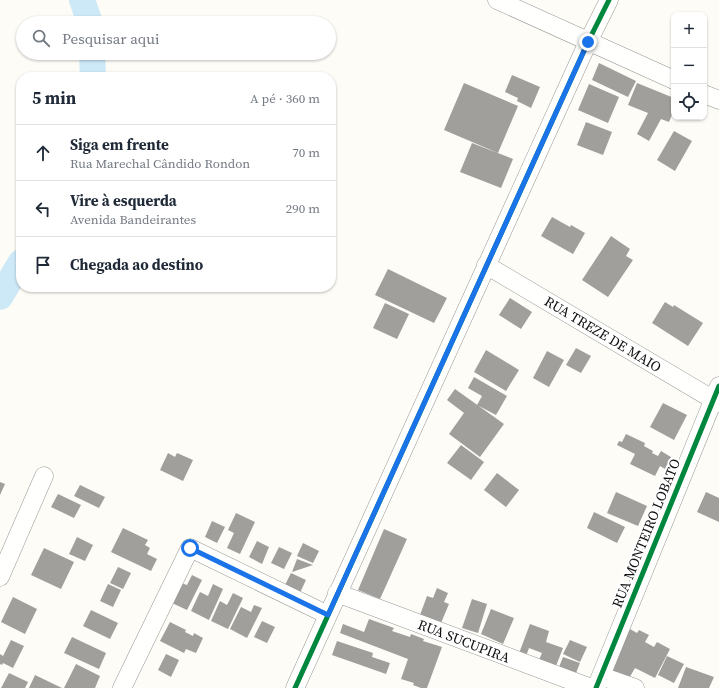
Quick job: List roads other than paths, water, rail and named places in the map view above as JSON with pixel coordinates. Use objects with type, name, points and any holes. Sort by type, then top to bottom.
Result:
[{"type":"street","points":[[497,0],[671,79]]},
{"type":"street","points":[[295,688],[486,265],[588,42],[609,0]]},
{"type":"street","points":[[707,95],[719,100]]},
{"type":"street","name":"RUA TREZE DE MAIO","points":[[486,265],[717,396]]},
{"type":"street","name":"RUA MONTEIRO LOBATO","points":[[596,684],[717,396]]},
{"type":"street","points":[[0,577],[44,476]]},
{"type":"street","points":[[122,688],[190,548],[328,615]]},
{"type":"street","name":"RUA SUCUPIRA","points":[[337,593],[596,684],[635,688]]},
{"type":"waterway","points":[[82,0],[88,16]]},
{"type":"waterway","points":[[92,60],[93,72]]},
{"type":"waterway","points":[[0,297],[16,270]]}]
